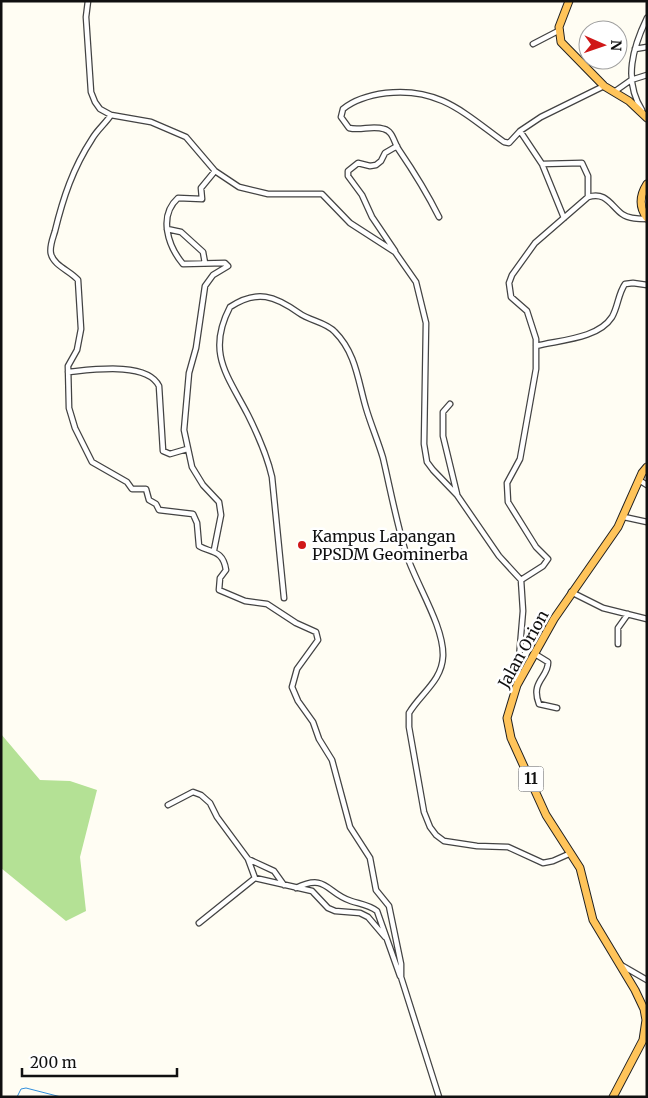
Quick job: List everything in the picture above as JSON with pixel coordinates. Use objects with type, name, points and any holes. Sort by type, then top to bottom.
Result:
[{"type":"highway","points":[[569,1],[561,18],[560,42],[604,86],[629,102],[646,118]]},
{"type":"highway","points":[[647,184],[641,194],[640,203],[647,218]]},
{"type":"highway","name":"Jalan Orion","points":[[613,1097],[639,1050],[646,1020],[640,1000],[593,920],[584,880],[572,853],[546,815],[510,738],[507,718],[517,685],[571,592],[612,537],[647,467]]},
{"type":"street","points":[[88,1],[86,17],[91,92],[94,102],[100,109],[111,115],[151,122],[186,137],[215,171],[240,187],[260,193],[322,194],[350,223],[395,252]]},
{"type":"street","points":[[646,118],[634,94],[631,80],[635,49],[647,18]]},
{"type":"street","points":[[533,44],[560,30]]},
{"type":"street","points":[[635,49],[647,47]]},
{"type":"street","points":[[614,92],[631,80],[647,75]]},
{"type":"street","points":[[439,217],[423,184],[391,134],[385,129],[368,127],[349,128],[341,117],[342,109],[354,102],[374,95],[401,91],[418,93],[442,99],[454,105],[504,142],[509,142],[520,131],[541,117],[604,86]]},
{"type":"street","points":[[111,115],[104,126],[93,136],[74,171],[63,197],[51,245],[51,255],[54,260],[78,280],[81,315],[80,342],[68,372],[69,408],[75,428],[92,462],[127,482],[132,489],[146,489],[149,500],[156,504],[160,510],[193,514],[197,523],[199,546],[214,550],[226,564],[226,570],[220,578],[219,590],[245,601],[267,604],[296,623],[312,629],[318,635],[318,640],[297,669],[292,686],[298,701],[310,718],[319,739],[332,760],[350,827],[370,858],[376,890],[389,906],[401,964],[401,978]]},
{"type":"street","points":[[520,131],[542,164],[564,218]]},
{"type":"street","points":[[397,146],[385,153],[381,161],[376,164],[370,166],[358,163],[348,170],[348,176],[416,282],[426,323],[424,444],[426,457],[433,470],[457,495],[499,556],[521,580],[523,611],[517,685]]},
{"type":"street","points":[[542,164],[582,163],[588,176],[588,197]]},
{"type":"street","points":[[214,550],[221,515],[219,502],[203,485],[192,467],[184,430],[189,373],[196,348],[205,286],[213,275],[228,266],[226,263],[183,264],[165,221],[174,202],[181,197],[198,201],[202,199],[201,188],[215,171]]},
{"type":"street","points":[[521,580],[543,566],[548,559],[541,553],[508,502],[509,476],[516,468],[520,459],[536,369],[536,346],[532,325],[527,311],[511,297],[509,283],[512,275],[535,243],[588,197],[594,195],[611,202],[622,214],[647,218]]},
{"type":"street","points":[[167,229],[182,232],[203,252],[205,263]]},
{"type":"street","points":[[536,346],[583,336],[601,327],[612,317],[619,293],[625,284],[633,283],[647,286]]},
{"type":"street","points":[[284,598],[272,477],[268,460],[247,413],[222,370],[220,350],[222,332],[230,306],[252,297],[274,297],[307,319],[335,331],[355,362],[366,409],[383,459],[404,549],[413,574],[438,628],[442,646],[440,669],[432,685],[409,713],[409,727],[424,812],[430,827],[444,841],[476,846],[508,846],[544,863],[572,853]]},
{"type":"street","points":[[68,372],[117,368],[137,372],[156,381],[159,386],[163,451],[170,454],[187,449]]},
{"type":"street","points":[[450,404],[443,412],[442,429],[457,495]]},
{"type":"street","points":[[639,480],[647,485]]},
{"type":"street","points":[[624,516],[647,522]]},
{"type":"street","points":[[571,592],[603,608],[647,619]]},
{"type":"street","points":[[618,644],[618,628],[628,614]]},
{"type":"street","points":[[535,654],[548,662],[548,666],[537,686],[539,704],[557,708]]},
{"type":"street","points":[[168,805],[190,793],[206,798],[217,817],[248,859],[255,878]]},
{"type":"street","points":[[248,859],[274,871],[284,885]]},
{"type":"street","points":[[255,878],[312,891],[328,908],[340,911],[354,911],[368,917],[385,937]]},
{"type":"street","points":[[199,923],[255,878]]},
{"type":"street","points":[[296,888],[308,882],[324,883],[349,901],[377,911],[401,978],[439,1097]]},
{"type":"street","points":[[340,911],[356,902]]},
{"type":"street","points":[[621,965],[647,980]]},
{"type":"green space","points":[[1,734],[40,780],[70,781],[97,790],[80,857],[86,911],[66,921],[1,868]]},
{"type":"waterway","points":[[17,1097],[21,1089],[26,1088],[61,1097]]},
{"type":"place","name":"Kampus Lapangan PPSDM Geominerba","points":[[302,545]]}]
